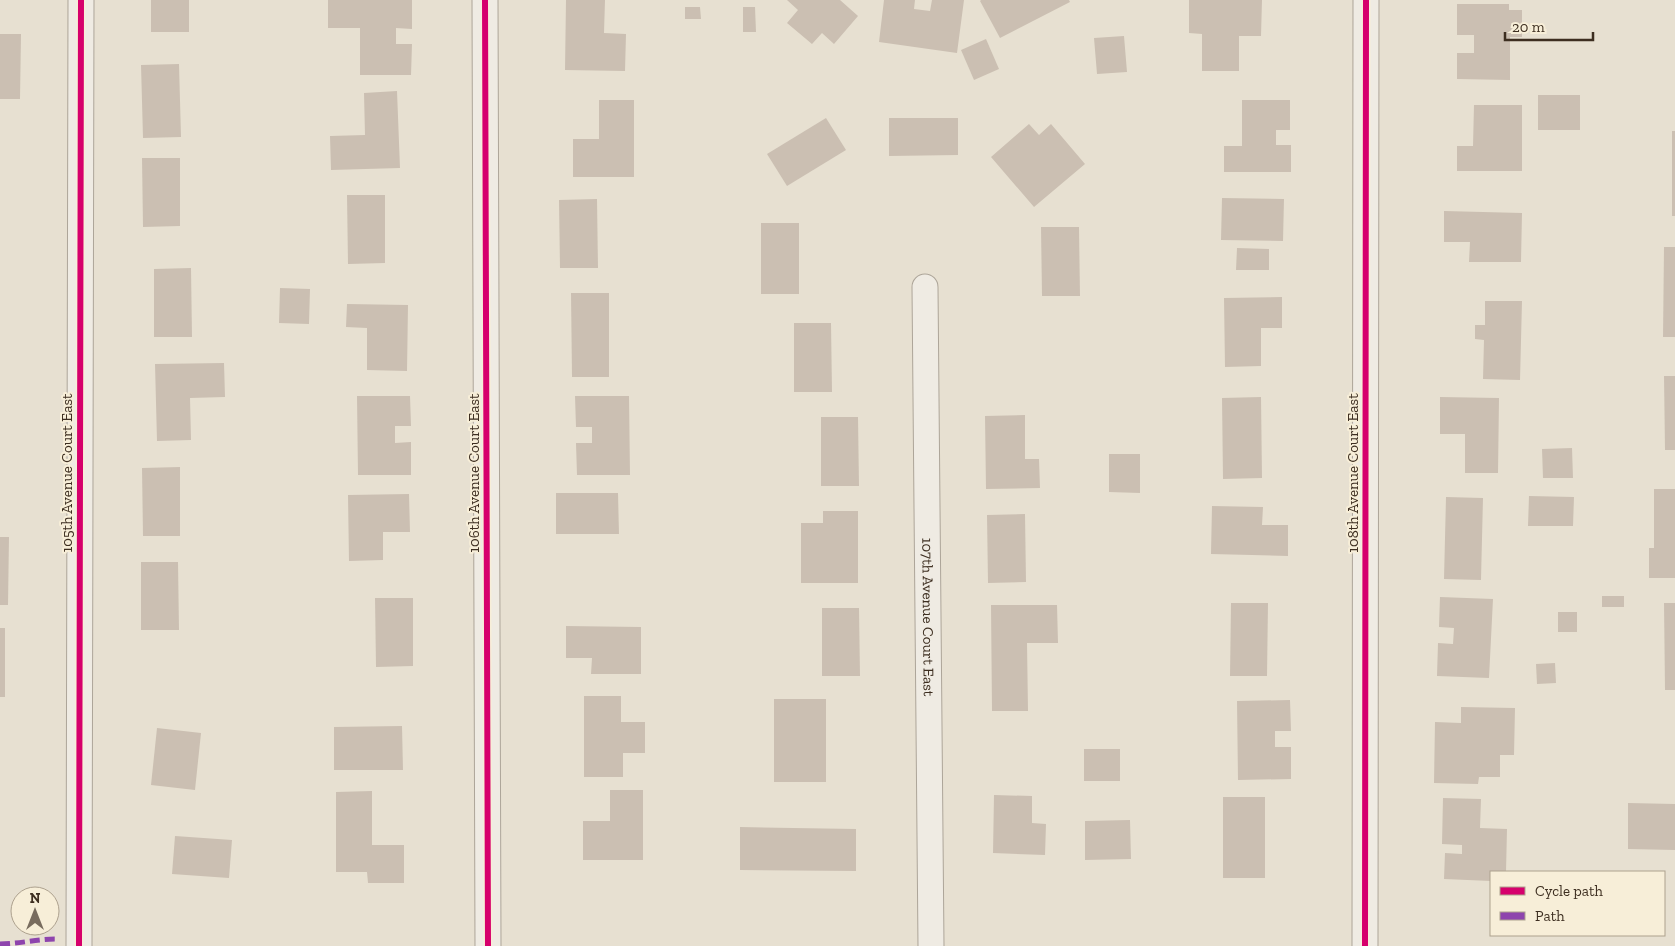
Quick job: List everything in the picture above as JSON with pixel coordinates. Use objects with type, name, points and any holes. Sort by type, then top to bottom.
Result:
[{"type":"street","name":"105th Avenue Court East","points":[[78,946],[81,0]]},
{"type":"street","name":"106th Avenue Court East","points":[[485,0],[488,946]]},
{"type":"street","name":"108th Avenue Court East","points":[[1365,946],[1366,0]]},
{"type":"street","name":"107th Avenue Court East","points":[[925,288],[930,946]]},
{"type":"building","points":[[151,0],[189,0],[189,32],[151,32]]},
{"type":"building","points":[[328,0],[412,0],[412,29],[396,28],[396,44],[412,44],[411,75],[360,75],[360,28],[328,28]]},
{"type":"building","points":[[566,0],[605,0],[604,33],[626,34],[625,71],[565,70]]},
{"type":"building","points":[[787,0],[840,0],[858,16],[834,44],[822,33],[812,44],[787,23],[798,10]]},
{"type":"building","points":[[884,0],[915,0],[914,9],[930,11],[932,0],[964,0],[957,53],[879,42]]},
{"type":"building","points":[[981,0],[1069,0],[1070,2],[1000,38]]},
{"type":"building","points":[[1189,0],[1262,0],[1261,36],[1239,36],[1239,71],[1202,71],[1202,34],[1189,33]]},
{"type":"building","points":[[1457,4],[1509,4],[1509,10],[1522,10],[1522,37],[1510,37],[1510,80],[1457,79],[1457,53],[1474,53],[1474,35],[1457,35]]},
{"type":"building","points":[[685,7],[700,7],[701,19],[685,19]]},
{"type":"building","points":[[743,7],[755,7],[756,32],[743,32]]},
{"type":"building","points":[[0,34],[21,34],[20,99],[0,99]]},
{"type":"building","points":[[1124,36],[1127,72],[1097,74],[1094,38]]},
{"type":"building","points":[[986,39],[999,69],[974,80],[961,50]]},
{"type":"building","points":[[179,64],[181,137],[143,138],[141,65]]},
{"type":"building","points":[[397,91],[400,168],[331,170],[330,136],[365,135],[364,93]]},
{"type":"building","points":[[1538,95],[1580,95],[1580,130],[1538,130]]},
{"type":"building","points":[[599,100],[634,100],[634,177],[573,177],[573,139],[599,139]]},
{"type":"building","points":[[1242,100],[1290,100],[1290,130],[1276,130],[1276,145],[1291,145],[1291,172],[1224,172],[1224,146],[1242,146]]},
{"type":"building","points":[[1474,105],[1522,105],[1522,171],[1457,171],[1457,146],[1473,146]]},
{"type":"building","points":[[826,118],[846,150],[787,186],[767,154]]},
{"type":"building","points":[[889,118],[958,118],[958,155],[889,156]]},
{"type":"building","points":[[1029,124],[1039,135],[1051,124],[1085,164],[1034,207],[991,157]]},
{"type":"building","points":[[1672,131],[1675,131],[1675,216],[1672,216]]},
{"type":"building","points":[[142,158],[180,158],[180,226],[143,227]]},
{"type":"building","points":[[347,195],[385,195],[385,263],[348,264]]},
{"type":"building","points":[[1222,198],[1284,199],[1283,241],[1221,240]]},
{"type":"building","points":[[597,199],[598,268],[560,268],[559,200]]},
{"type":"building","points":[[1444,211],[1522,213],[1521,262],[1469,262],[1470,242],[1444,242]]},
{"type":"building","points":[[761,223],[799,223],[799,294],[761,294]]},
{"type":"building","points":[[1041,227],[1079,227],[1080,296],[1042,296]]},
{"type":"building","points":[[1664,247],[1675,247],[1675,337],[1663,337]]},
{"type":"building","points":[[1237,248],[1269,249],[1269,270],[1236,270]]},
{"type":"building","points":[[191,268],[192,337],[154,337],[154,269]]},
{"type":"building","points":[[280,288],[310,289],[309,324],[279,323]]},
{"type":"building","points":[[571,293],[609,293],[609,377],[572,377]]},
{"type":"building","points":[[1282,297],[1282,328],[1261,328],[1261,366],[1225,367],[1224,298]]},
{"type":"building","points":[[1485,301],[1522,301],[1520,380],[1483,379],[1484,340],[1475,339],[1475,325],[1485,325]]},
{"type":"building","points":[[347,304],[408,305],[407,371],[367,370],[367,328],[346,327]]},
{"type":"building","points":[[794,323],[831,323],[832,392],[794,392]]},
{"type":"building","points":[[224,363],[225,397],[190,398],[191,440],[157,441],[155,364]]},
{"type":"building","points":[[1664,376],[1675,376],[1675,450],[1665,450]]},
{"type":"building","points":[[357,396],[410,396],[411,426],[395,426],[395,443],[411,442],[411,475],[358,475]]},
{"type":"building","points":[[575,396],[629,396],[630,475],[577,475],[576,443],[592,443],[592,427],[576,427]]},
{"type":"building","points":[[1261,397],[1262,478],[1223,479],[1222,398]]},
{"type":"building","points":[[1440,397],[1499,398],[1498,473],[1465,473],[1465,434],[1440,434]]},
{"type":"building","points":[[1025,415],[1025,459],[1039,459],[1040,488],[986,489],[985,416]]},
{"type":"building","points":[[821,417],[858,417],[859,486],[821,486]]},
{"type":"building","points":[[1572,448],[1573,478],[1543,478],[1542,449]]},
{"type":"building","points":[[1109,454],[1140,454],[1140,493],[1109,492]]},
{"type":"building","points":[[180,467],[180,536],[143,536],[142,468]]},
{"type":"building","points":[[1654,489],[1675,489],[1675,578],[1649,578],[1649,548],[1654,548]]},
{"type":"building","points":[[556,493],[618,493],[619,534],[556,534]]},
{"type":"building","points":[[409,494],[410,532],[383,532],[383,560],[349,561],[348,495]]},
{"type":"building","points":[[1529,496],[1574,497],[1573,526],[1528,526]]},
{"type":"building","points":[[1446,497],[1483,498],[1481,580],[1444,579]]},
{"type":"building","points":[[1212,506],[1263,507],[1262,525],[1288,525],[1288,556],[1211,554]]},
{"type":"building","points":[[823,511],[858,511],[858,583],[801,583],[801,523],[823,523]]},
{"type":"building","points":[[1025,514],[1026,582],[988,583],[987,515]]},
{"type":"building","points":[[0,537],[9,537],[8,605],[0,605]]},
{"type":"building","points":[[141,562],[178,562],[179,630],[141,630]]},
{"type":"building","points":[[1602,596],[1624,596],[1624,607],[1602,607]]},
{"type":"building","points":[[1440,597],[1493,599],[1489,678],[1437,676],[1438,643],[1453,644],[1454,628],[1439,627]]},
{"type":"building","points":[[375,598],[413,598],[413,666],[376,667]]},
{"type":"building","points":[[1231,603],[1268,603],[1267,676],[1230,676]]},
{"type":"building","points":[[1664,603],[1675,603],[1675,690],[1665,690]]},
{"type":"building","points":[[991,605],[1057,605],[1058,643],[1027,643],[1028,711],[992,711]]},
{"type":"building","points":[[822,608],[859,608],[860,676],[822,676]]},
{"type":"building","points":[[1558,612],[1577,612],[1577,632],[1558,632]]},
{"type":"building","points":[[566,626],[641,627],[641,674],[591,674],[592,658],[566,658]]},
{"type":"building","points":[[0,628],[5,628],[5,697],[0,697]]},
{"type":"building","points":[[1555,663],[1556,683],[1537,684],[1536,664]]},
{"type":"building","points":[[584,696],[621,696],[621,722],[645,722],[645,753],[623,753],[623,777],[584,777]]},
{"type":"building","points":[[774,699],[826,699],[826,782],[774,782]]},
{"type":"building","points":[[1290,700],[1291,731],[1275,731],[1275,747],[1291,747],[1291,779],[1238,780],[1237,701]]},
{"type":"building","points":[[1461,707],[1515,708],[1514,755],[1500,755],[1500,777],[1479,777],[1478,784],[1434,783],[1435,722],[1461,723]]},
{"type":"building","points":[[402,726],[403,770],[334,770],[334,727]]},
{"type":"building","points":[[157,728],[201,733],[195,790],[151,785]]},
{"type":"building","points":[[1084,749],[1120,749],[1120,781],[1084,781]]},
{"type":"building","points":[[610,790],[643,790],[643,860],[583,860],[583,821],[610,821]]},
{"type":"building","points":[[372,791],[372,845],[404,845],[404,883],[368,883],[367,872],[336,872],[336,792]]},
{"type":"building","points":[[994,795],[1032,796],[1032,823],[1046,824],[1045,855],[993,853]]},
{"type":"building","points":[[1223,797],[1265,797],[1265,878],[1223,878]]},
{"type":"building","points":[[1443,798],[1481,799],[1480,828],[1507,829],[1506,871],[1490,871],[1490,881],[1444,879],[1445,853],[1462,854],[1462,845],[1442,844]]},
{"type":"building","points":[[1628,803],[1675,804],[1675,850],[1628,849]]},
{"type":"building","points":[[1130,820],[1131,859],[1085,860],[1085,821]]},
{"type":"building","points":[[740,827],[856,829],[856,871],[740,870]]},
{"type":"building","points":[[175,836],[232,840],[229,878],[172,874]]},
{"type":"marked path","points":[[0,944],[55,939]]},
{"type":"cycle path","points":[[79,946],[81,0]]},
{"type":"cycle path","points":[[485,0],[488,946]]},
{"type":"cycle path","points":[[1365,946],[1366,0]]}]
